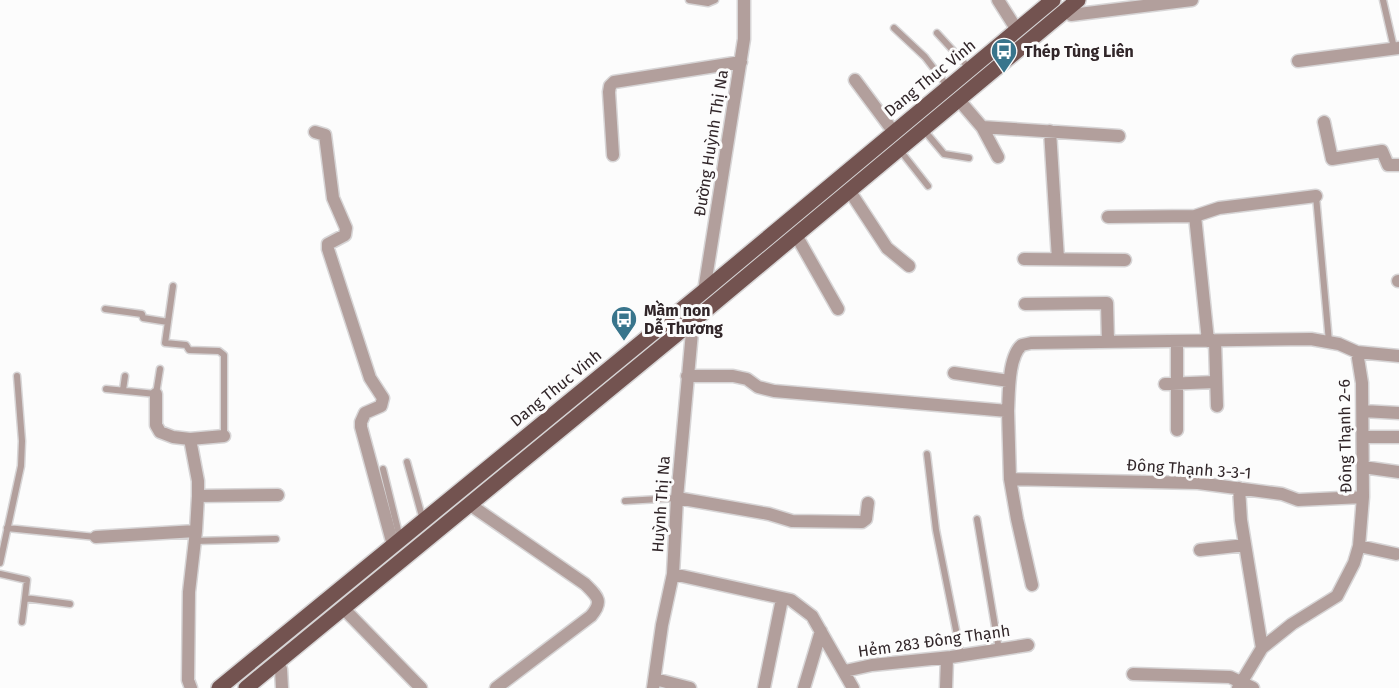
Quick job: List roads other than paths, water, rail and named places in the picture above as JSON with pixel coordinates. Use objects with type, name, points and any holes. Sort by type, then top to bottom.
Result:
[{"type":"main road","name":"Dang Thuc Vinh","points":[[219,688],[704,291],[1053,0]]},
{"type":"main road","name":"Dang Thuc Vinh","points":[[246,688],[693,321],[1072,5]]},
{"type":"street","name":"Đường Huỳnh Thị Na","points":[[704,291],[741,62],[744,39],[744,0]]},
{"type":"street","points":[[998,0],[1017,30]]},
{"type":"street","points":[[1072,5],[1071,15],[1192,0]]},
{"type":"street","points":[[1298,61],[1397,48]]},
{"type":"street","points":[[613,155],[609,92],[614,82],[741,62]]},
{"type":"street","points":[[855,81],[894,131]]},
{"type":"street","points":[[958,99],[982,127],[998,157]]},
{"type":"street","points":[[1324,122],[1332,159],[1382,151],[1388,165],[1399,165]]},
{"type":"street","points":[[982,127],[1119,136]]},
{"type":"street","points":[[315,132],[325,135],[333,198],[346,228],[345,235],[328,244],[328,249],[370,378],[383,398],[381,405],[365,413],[361,427],[397,542]]},
{"type":"street","points":[[1050,132],[1058,259]]},
{"type":"street","points":[[849,190],[887,248],[909,266]]},
{"type":"street","points":[[1108,217],[1195,216],[1219,208],[1316,196]]},
{"type":"street","points":[[1195,216],[1211,341],[1216,406]]},
{"type":"street","points":[[796,235],[838,309]]},
{"type":"street","points":[[1024,259],[1125,260]]},
{"type":"street","points":[[1025,304],[1107,303],[1108,342]]},
{"type":"street","name":"Huỳnh Thị Na","points":[[654,684],[662,625],[674,574],[677,498],[693,321]]},
{"type":"street","points":[[1032,585],[1010,479],[1009,381],[1018,348],[1022,345],[1031,343],[1311,339],[1339,344],[1357,352],[1399,356]]},
{"type":"street","points":[[1177,341],[1171,384],[1177,430]]},
{"type":"street","name":"Đông Thạnh 2-6","points":[[1240,685],[1262,648],[1292,624],[1337,596],[1354,563],[1359,546],[1363,497],[1362,382],[1357,352]]},
{"type":"street","points":[[954,374],[1009,381]]},
{"type":"street","points":[[687,376],[733,376],[747,379],[758,387],[774,391],[1008,411]]},
{"type":"street","points":[[1171,384],[1215,382]]},
{"type":"street","points":[[156,394],[156,425],[160,432],[173,437],[190,439],[224,436]]},
{"type":"street","points":[[1363,411],[1399,413]]},
{"type":"street","points":[[1363,437],[1399,437]]},
{"type":"street","points":[[190,439],[198,481],[189,592],[188,680],[191,688]]},
{"type":"street","points":[[1363,467],[1399,472]]},
{"type":"street","name":"Đông Thạnh 3-3-1","points":[[1010,479],[1198,483],[1282,494],[1298,500],[1363,497]]},
{"type":"street","points":[[1239,488],[1245,545],[1262,648]]},
{"type":"street","points":[[198,496],[278,495]]},
{"type":"street","points":[[677,498],[770,514],[792,521],[821,523],[862,522],[866,519],[868,503]]},
{"type":"street","points":[[470,504],[585,584],[599,601],[598,608],[591,616],[496,688]]},
{"type":"street","points":[[96,537],[195,536]]},
{"type":"street","points":[[1200,550],[1245,545]]},
{"type":"street","points":[[1359,546],[1396,554]]},
{"type":"street","points":[[674,574],[790,600],[812,616],[853,688]]},
{"type":"street","points":[[764,688],[782,599]]},
{"type":"street","points":[[343,608],[421,688]]},
{"type":"street","points":[[804,688],[821,631]]},
{"type":"street","name":"Hẻm 283 Đông Thạnh","points":[[845,671],[872,665],[947,658],[1028,645]]},
{"type":"street","points":[[946,688],[947,658]]},
{"type":"street","points":[[276,663],[281,669],[282,688]]},
{"type":"street","points":[[1133,674],[1230,677],[1240,685],[1253,688]]},
{"type":"street","points":[[654,684],[690,688]]},
{"type":"lane","points":[[689,0],[708,3],[715,0]]},
{"type":"lane","points":[[1383,0],[1397,48]]},
{"type":"lane","points":[[894,28],[925,57],[948,87]]},
{"type":"lane","points":[[937,33],[970,69]]},
{"type":"lane","points":[[923,128],[944,154],[969,158]]},
{"type":"lane","points":[[898,149],[928,186]]},
{"type":"lane","points":[[1316,196],[1329,342]]},
{"type":"lane","points":[[173,286],[165,343],[186,345],[189,350],[219,351],[224,355],[224,436]]},
{"type":"lane","points":[[105,309],[142,314],[143,318],[168,322]]},
{"type":"lane","points":[[106,389],[156,394],[160,369]]},
{"type":"lane","points":[[0,563],[21,466],[22,441],[17,376]]},
{"type":"lane","points":[[123,390],[125,376]]},
{"type":"lane","points":[[927,454],[936,530],[961,656]]},
{"type":"lane","points":[[407,462],[423,520]]},
{"type":"lane","points":[[383,469],[397,542]]},
{"type":"lane","points":[[625,501],[677,498]]},
{"type":"lane","points":[[977,519],[999,650]]},
{"type":"lane","points":[[7,528],[96,537]]},
{"type":"lane","points":[[195,536],[276,539]]},
{"type":"lane","points":[[0,574],[27,580],[22,622]]},
{"type":"lane","points":[[25,598],[70,604]]},
{"type":"place","name":"Thép Tùng Liên","points":[[1004,74]]},
{"type":"place","name":"Mầm non Dễ Thương","points":[[624,342]]}]
